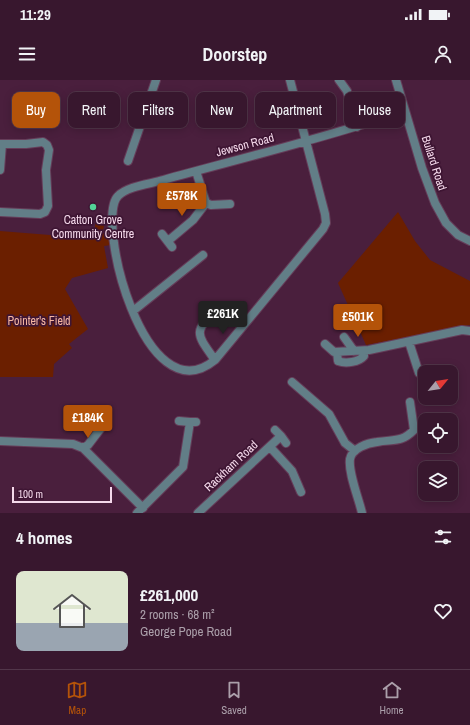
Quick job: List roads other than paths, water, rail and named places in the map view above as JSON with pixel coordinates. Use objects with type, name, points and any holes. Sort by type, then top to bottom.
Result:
[{"type":"street","points":[[128,162],[156,80]]},
{"type":"street","points":[[203,255],[133,312],[152,346],[163,360],[179,370],[192,371],[207,366],[215,360],[323,229],[326,223],[325,214],[290,80]]},
{"type":"street","points":[[339,80],[347,92]]},
{"type":"street","name":"Bullard Road","points":[[396,80],[399,92]]},
{"type":"street","name":"Bullard Road","points":[[405,113],[427,185],[439,212],[446,223],[458,235],[470,241]]},
{"type":"street","name":"Jewson Road","points":[[133,312],[125,292],[117,264],[112,219],[113,204],[116,198],[126,191],[353,128]]},
{"type":"street","points":[[0,170],[1,144],[43,142],[47,145],[49,150],[46,170],[48,206],[45,212],[40,214],[0,212]]},
{"type":"street","points":[[196,171],[206,204]]},
{"type":"street","points":[[206,204],[230,204]]},
{"type":"street","points":[[162,234],[170,244],[206,204]]},
{"type":"street","points":[[215,360],[199,336],[199,331],[200,321],[217,307]]},
{"type":"street","points":[[326,344],[334,352],[364,351],[462,330],[470,331]]},
{"type":"street","points":[[344,337],[354,351]]},
{"type":"street","points":[[409,342],[418,370]]},
{"type":"street","points":[[338,352],[338,361],[347,362],[360,360],[364,356],[364,351]]},
{"type":"street","points":[[292,382],[329,414],[345,443],[354,452]]},
{"type":"street","points":[[362,513],[350,459],[354,452],[364,446],[377,442],[393,441],[410,435],[414,430],[410,402]]},
{"type":"street","points":[[0,441],[73,444],[83,448],[140,511],[184,467],[193,422],[179,421]]},
{"type":"street","points":[[83,448],[88,445],[101,428]]},
{"type":"street","name":"Rackham Road","points":[[198,513],[280,437]]},
{"type":"street","points":[[270,446],[292,471],[301,492]]},
{"type":"place","name":"Catton Grove Community Centre","points":[[93,207]]},
{"type":"park label","name":"Pointer's Field","points":[[39,321]]}]
